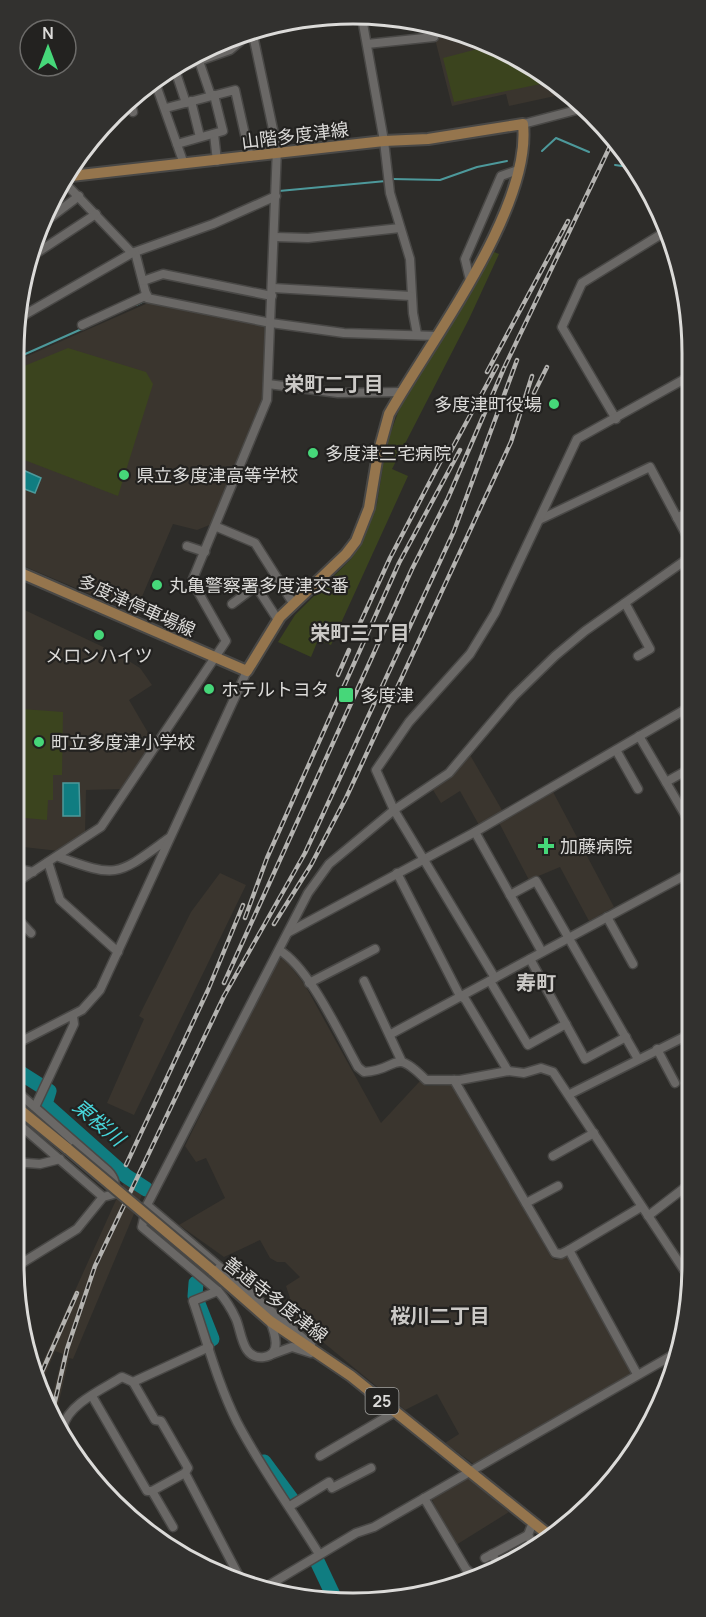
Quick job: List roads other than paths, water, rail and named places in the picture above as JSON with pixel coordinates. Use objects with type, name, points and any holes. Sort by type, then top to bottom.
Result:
[{"type":"main road","name":"山階多度津線","points":[[76,176],[384,141],[428,139],[523,124]]},
{"type":"main road","points":[[247,671],[278,620],[346,554],[364,526],[382,434],[389,414],[470,280],[500,225],[525,140],[523,124]]},
{"type":"main road","name":"多度津停車場線","points":[[24,574],[247,671]]},
{"type":"main road","name":"善通寺多度津線","points":[[24,1114],[270,1321],[324,1358],[395,1412],[544,1532]]},
{"type":"street","points":[[363,24],[384,141],[390,193],[410,259],[411,296],[417,334]]},
{"type":"street","points":[[367,44],[434,37]]},
{"type":"street","points":[[24,878],[92,835],[112,814],[213,657],[226,641],[192,581],[217,527],[267,400],[277,148],[254,39]]},
{"type":"street","points":[[202,61],[235,46]]},
{"type":"street","points":[[177,144],[223,131],[213,96],[199,62]]},
{"type":"street","points":[[177,75],[200,137]]},
{"type":"street","points":[[158,89],[184,164]]},
{"type":"street","points":[[166,108],[235,90],[250,157]]},
{"type":"street","points":[[523,124],[575,110]]},
{"type":"street","points":[[214,134],[217,161]]},
{"type":"street","points":[[470,280],[465,259],[501,176],[518,170]]},
{"type":"street","points":[[69,187],[133,252],[147,298],[271,323],[344,333],[436,336]]},
{"type":"street","points":[[55,214],[79,196]]},
{"type":"street","points":[[27,314],[133,252],[213,224],[276,196]]},
{"type":"street","points":[[40,251],[96,214]]},
{"type":"street","points":[[275,237],[308,238],[400,228]]},
{"type":"street","points":[[616,419],[562,327],[582,283],[660,235]]},
{"type":"street","points":[[143,281],[163,274],[273,292],[411,296]]},
{"type":"street","points":[[82,325],[147,295]]},
{"type":"street","points":[[566,1024],[528,1045],[463,923],[454,914],[394,810],[376,770],[409,722],[470,654],[495,613],[542,519],[568,453],[577,439],[682,381]]},
{"type":"street","points":[[268,384],[338,393],[402,392]]},
{"type":"street","points":[[542,519],[650,467],[682,527]]},
{"type":"street","points":[[677,518],[682,515]]},
{"type":"street","points":[[217,527],[255,543],[293,603]]},
{"type":"street","points":[[187,546],[205,552]]},
{"type":"street","points":[[324,1358],[292,1347],[262,1358],[248,1351],[229,1303],[218,1291],[142,1227],[147,1205],[308,893],[328,864],[394,810],[449,773],[514,696],[555,656],[682,563]]},
{"type":"street","points":[[232,604],[256,586],[278,620]]},
{"type":"street","points":[[625,603],[650,649],[638,656]]},
{"type":"street","points":[[24,1040],[73,1016],[82,1010],[100,990],[247,671]]},
{"type":"street","points":[[287,933],[475,832],[682,711]]},
{"type":"street","points":[[639,736],[682,810]]},
{"type":"street","points":[[616,750],[638,789]]},
{"type":"street","points":[[666,782],[682,773]]},
{"type":"street","points":[[475,832],[542,952]]},
{"type":"street","points":[[59,856],[87,868],[106,872],[122,869],[171,836]]},
{"type":"street","points":[[48,862],[60,900],[118,952]]},
{"type":"street","points":[[24,870],[33,872]]},
{"type":"street","points":[[397,873],[460,996],[465,999],[508,1071]]},
{"type":"street","points":[[391,1034],[682,877]]},
{"type":"street","points":[[510,895],[536,881],[638,1059]]},
{"type":"street","points":[[607,917],[633,964]]},
{"type":"street","points":[[24,926],[31,933]]},
{"type":"street","points":[[309,983],[375,948]]},
{"type":"street","points":[[279,950],[287,955],[309,983],[358,1067],[364,1072],[401,1060],[409,1062],[426,1080],[454,1080],[508,1071],[524,1073],[548,1069],[570,1094],[641,1207],[682,1267]]},
{"type":"street","points":[[530,959],[585,1059],[626,1037]]},
{"type":"street","points":[[364,981],[391,1034],[401,1060]]},
{"type":"street","points":[[35,1107],[74,1024],[73,1016]]},
{"type":"street","points":[[570,1094],[682,1038]]},
{"type":"street","points":[[657,1049],[675,1083]]},
{"type":"street","points":[[454,1080],[555,1253],[561,1254],[569,1250],[641,1207]]},
{"type":"street","points":[[24,1098],[108,1170],[113,1176],[115,1188],[114,1194],[103,1197],[77,1229],[24,1262]]},
{"type":"street","points":[[24,1128],[103,1197]]},
{"type":"street","points":[[553,1156],[594,1133]]},
{"type":"street","points":[[24,1163],[40,1164],[60,1159]]},
{"type":"street","points":[[526,1203],[558,1186]]},
{"type":"street","points":[[648,1216],[682,1190]]},
{"type":"street","points":[[147,1205],[324,1358]]},
{"type":"street","points":[[569,1250],[637,1374]]},
{"type":"street","points":[[218,1291],[197,1300],[208,1347],[236,1419],[260,1465],[290,1506],[319,1554]]},
{"type":"street","points":[[270,1321],[276,1341],[270,1356]]},
{"type":"street","points":[[133,1382],[208,1347]]},
{"type":"street","points":[[272,1583],[319,1554],[356,1533],[374,1527],[669,1357]]},
{"type":"street","points":[[64,1421],[79,1404],[122,1377],[133,1382],[155,1420],[161,1420],[188,1468],[185,1473],[152,1491],[147,1491],[92,1396]]},
{"type":"street","points":[[320,1456],[395,1412]]},
{"type":"street","points":[[290,1506],[329,1482],[332,1488],[371,1468]]},
{"type":"street","points":[[185,1473],[237,1572]]},
{"type":"street","points":[[152,1491],[173,1527]]},
{"type":"street","points":[[424,1498],[469,1572]]},
{"type":"street","points":[[531,1541],[528,1536],[532,1522]]},
{"type":"street","points":[[493,1561],[488,1556],[528,1536]]},
{"type":"water","points":[[24,470],[41,478],[35,493],[24,489]]},
{"type":"water","points":[[63,783],[79,783],[80,816],[63,816]]},
{"type":"waterway","points":[[542,151],[556,138],[589,152]]},
{"type":"waterway","points":[[392,179],[440,180],[477,167],[507,161]]},
{"type":"waterway","points":[[615,165],[623,165]]},
{"type":"waterway","points":[[279,191],[386,181]]},
{"type":"waterway","points":[[136,305],[144,301]]},
{"type":"waterway","points":[[24,355],[84,328]]},
{"type":"waterway","name":"東桜川","points":[[24,1075],[49,1091],[45,1104],[126,1176],[146,1189]]},
{"type":"waterway","name":"東桜川","points":[[196,1283],[195,1296],[212,1339]]},
{"type":"waterway","name":"東桜川","points":[[264,1462],[292,1500]]},
{"type":"waterway","name":"東桜川","points":[[317,1561],[332,1592]]},
{"type":"railway","points":[[505,366],[609,147]]},
{"type":"railway","points":[[487,372],[568,221]]},
{"type":"railway","points":[[55,1403],[67,1349],[95,1266],[224,996],[305,853],[454,531],[517,360]]},
{"type":"railway","points":[[447,458],[497,366]]},
{"type":"railway","points":[[534,393],[547,367]]},
{"type":"railway","points":[[224,983],[412,569],[448,498],[504,368]]},
{"type":"railway","points":[[274,924],[311,865],[346,798],[511,442],[532,376]]},
{"type":"railway","points":[[356,632],[390,558],[447,449]]},
{"type":"railway","points":[[245,918],[267,858],[399,563],[460,450]]},
{"type":"railway","points":[[338,675],[349,650]]},
{"type":"railway","points":[[126,1165],[208,990],[243,905]]},
{"type":"railway","points":[[42,1372],[77,1293]]},
{"type":"place","name":"多度津町役場","points":[[554,404]]},
{"type":"place","name":"多度津三宅病院","points":[[313,453]]},
{"type":"place","name":"県立多度津高等学校","points":[[124,475]]},
{"type":"place","name":"丸亀警察署多度津交番","points":[[157,585]]},
{"type":"place","name":"メロンハイツ","points":[[99,635]]},
{"type":"place","name":"ホテルトヨタ","points":[[209,689]]},
{"type":"place","name":"多度津","points":[[346,695]]},
{"type":"place","name":"町立多度津小学校","points":[[39,742]]},
{"type":"place","name":"加藤病院","points":[[546,846]]},
{"type":"district","name":"栄町二丁目","points":[[334,383]]},
{"type":"district","name":"栄町三丁目","points":[[360,632]]},
{"type":"district","name":"寿町","points":[[536,982]]},
{"type":"district","name":"桜川二丁目","points":[[440,1315]]}]
